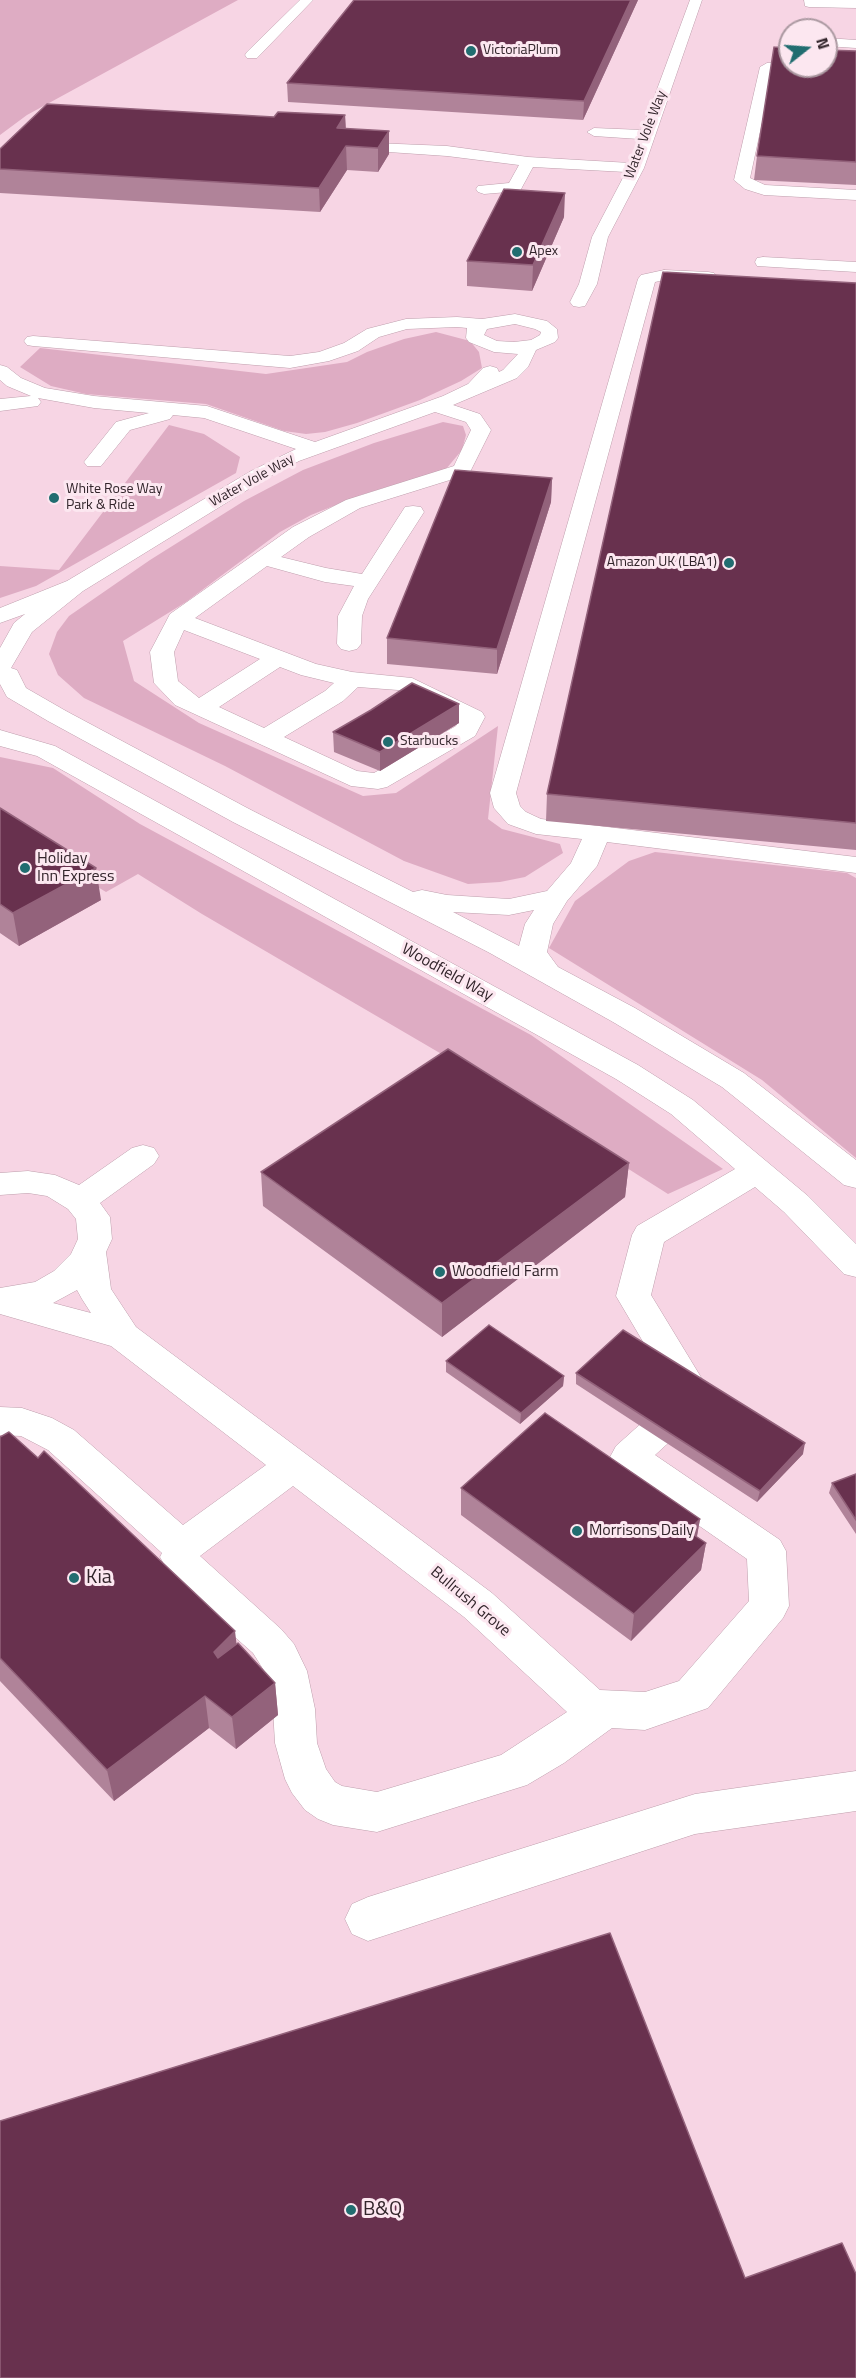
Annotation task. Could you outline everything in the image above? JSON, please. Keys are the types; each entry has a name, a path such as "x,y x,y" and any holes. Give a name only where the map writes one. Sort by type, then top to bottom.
{"street":[{"path":"252,55 307,0"},
{"name":"Water Vole Way","path":"564,315 588,284 600,237 636,168 696,0"},
{"path":"810,5 856,4"},
{"path":"838,43 856,44"},
{"path":"778,66 767,67 742,180 764,190 856,195"},
{"path":"594,132 648,135"},
{"path":"374,147 447,151 528,162 636,168"},
{"path":"484,189 514,188 528,162"},
{"path":"763,262 856,267"},
{"path":"725,278 664,275 647,279 527,713 502,793 507,808 517,818 536,826 856,865"},
{"path":"749,280 856,287"},
{"path":"33,341 195,347 290,362 351,347 373,333 391,329 479,331 502,320 535,322 564,315"},
{"path":"479,331 494,346 527,348 549,338 550,333 564,315"},
{"path":"475,388 490,373 494,346"},
{"name":"Water Vole Way","path":"3,673 22,628 75,586 272,468 316,449 435,406 510,374 527,354 527,348"},
{"path":"0,370 14,382 40,393 63,399 207,412 316,449"},
{"path":"0,398 156,417 215,433 236,442"},
{"path":"0,405 31,402"},
{"path":"178,619 309,670 352,679 403,683 473,717 466,731 378,781 351,778 184,700 166,683 162,652 178,619 301,532 353,504 462,470 481,430 473,418 435,406"},
{"path":"94,462 123,426 166,414 176,408"},
{"path":"255,454 272,468"},
{"path":"349,644 350,616 367,581 413,512"},
{"path":"264,559 325,575 367,581"},
{"name":"Water Vole Way","path":"0,616 75,586"},
{"path":"200,708 277,659"},
{"path":"3,673 16,692 57,716 242,816 548,974 733,1080 856,1177"},
{"path":"265,738 334,696 352,679"},
{"name":"Woodfield Way","path":"0,738 46,751 627,1072 682,1107 796,1204 856,1265"},
{"path":"548,974 532,953 539,924 556,897 583,866 598,833"},
{"path":"388,891 447,903 509,908 556,897"},
{"path":"80,1201 143,1156"},
{"name":"Bullrush Grove","path":"89,1251 94,1290 123,1336 478,1605 591,1708 645,1711 693,1695 769,1606 766,1551 629,1457 695,1397 633,1296 649,1235 756,1171"},
{"path":"0,1184 28,1182 55,1186 80,1201 93,1218 95,1239 85,1261 66,1280 43,1293 1,1301"},
{"name":"Bullrush Grove","path":"1,1301 123,1336"},
{"path":"0,1421 22,1422 61,1440 183,1548"},
{"path":"294,1466 183,1548 180,1557 190,1573 267,1641 279,1657 286,1671 294,1709 296,1743 307,1779 320,1796 333,1805 377,1812 512,1771 549,1749 605,1709"},
{"path":"368,1919 695,1814 856,1791"}],"shaded area":[{"path":"0,0 238,0 27,115 0,135"},
{"path":"436,332 470,341 479,352 482,368 461,381 420,400 357,423 325,432 306,434 284,431 206,404 86,394 51,386 20,367 40,348 266,374 347,362 404,339"},
{"path":"443,422 463,426 466,435 462,450 446,469 361,495 311,515 280,532 186,602 123,641 134,681 199,723 363,796 396,793 498,726 488,819 502,829 560,844 563,853 525,877 500,882 468,884 404,861 225,766 84,698 58,675 49,654 57,632 69,616 150,560 244,501 303,470 374,443"},
{"path":"169,425 204,434 240,457 236,473 36,586 0,598 0,566 59,570"},
{"path":"0,757 53,768 140,824 531,1035 723,1169 668,1194 510,1094 202,914 138,874 106,892 0,828"},
{"path":"655,852 847,873 856,878 856,1158 762,1080 549,948 575,901 629,861"}],"building":[{"name":"VictoriaPlum","path":"354,0 631,0 584,101 287,83"},
{"path":"774,47 778,47 778,78 838,78 838,50 856,51 856,162 757,156"},
{"path":"47,104 274,117 278,112 345,115 337,128 389,131 378,148 346,146 319,188 0,169 0,149"},
{"path":"504,189 565,193 533,265 467,261"},
{"name":"Amazon UK (LBA1)","path":"663,272 856,283 856,823 547,794"},
{"path":"455,470 552,478 497,649 387,638"},
{"path":"412,683 459,704 380,752 333,732 371,710"},
{"path":"0,808 96,868 13,913 0,904"},
{"name":"Woodfield Farm","path":"448,1049 629,1163 442,1303 261,1172"},
{"path":"489,1325 564,1376 521,1413 446,1361"},
{"path":"623,1330 805,1443 760,1491 576,1373"},
{"name":"Morrisons Daily","path":"545,1413 700,1519 688,1531 706,1543 634,1614 461,1488"},
{"name":"Kia","path":"9,1432 38,1458 44,1451 235,1631 214,1652 218,1658 238,1643 275,1683 232,1717 205,1696 107,1770 0,1658 0,1437"},
{"path":"856,1474 856,1520 832,1483"},
{"name":"B&Q","path":"610,1933 745,2278 842,2243 856,2274 856,2378 0,2378 0,2121"}],"place":[{"name":"VictoriaPlum","path":"471,51"},
{"name":"Apex","path":"517,252"},
{"name":"White Rose Way Park & Ride","path":"54,498"},
{"name":"Amazon UK (LBA1)","path":"729,563"},
{"name":"Starbucks","path":"388,742"},
{"name":"Holiday Inn Express","path":"25,868"},
{"name":"Woodfield Farm","path":"440,1272"},
{"name":"Morrisons Daily","path":"577,1531"},
{"name":"Kia","path":"74,1578"},
{"name":"B&Q","path":"351,2210"}]}
